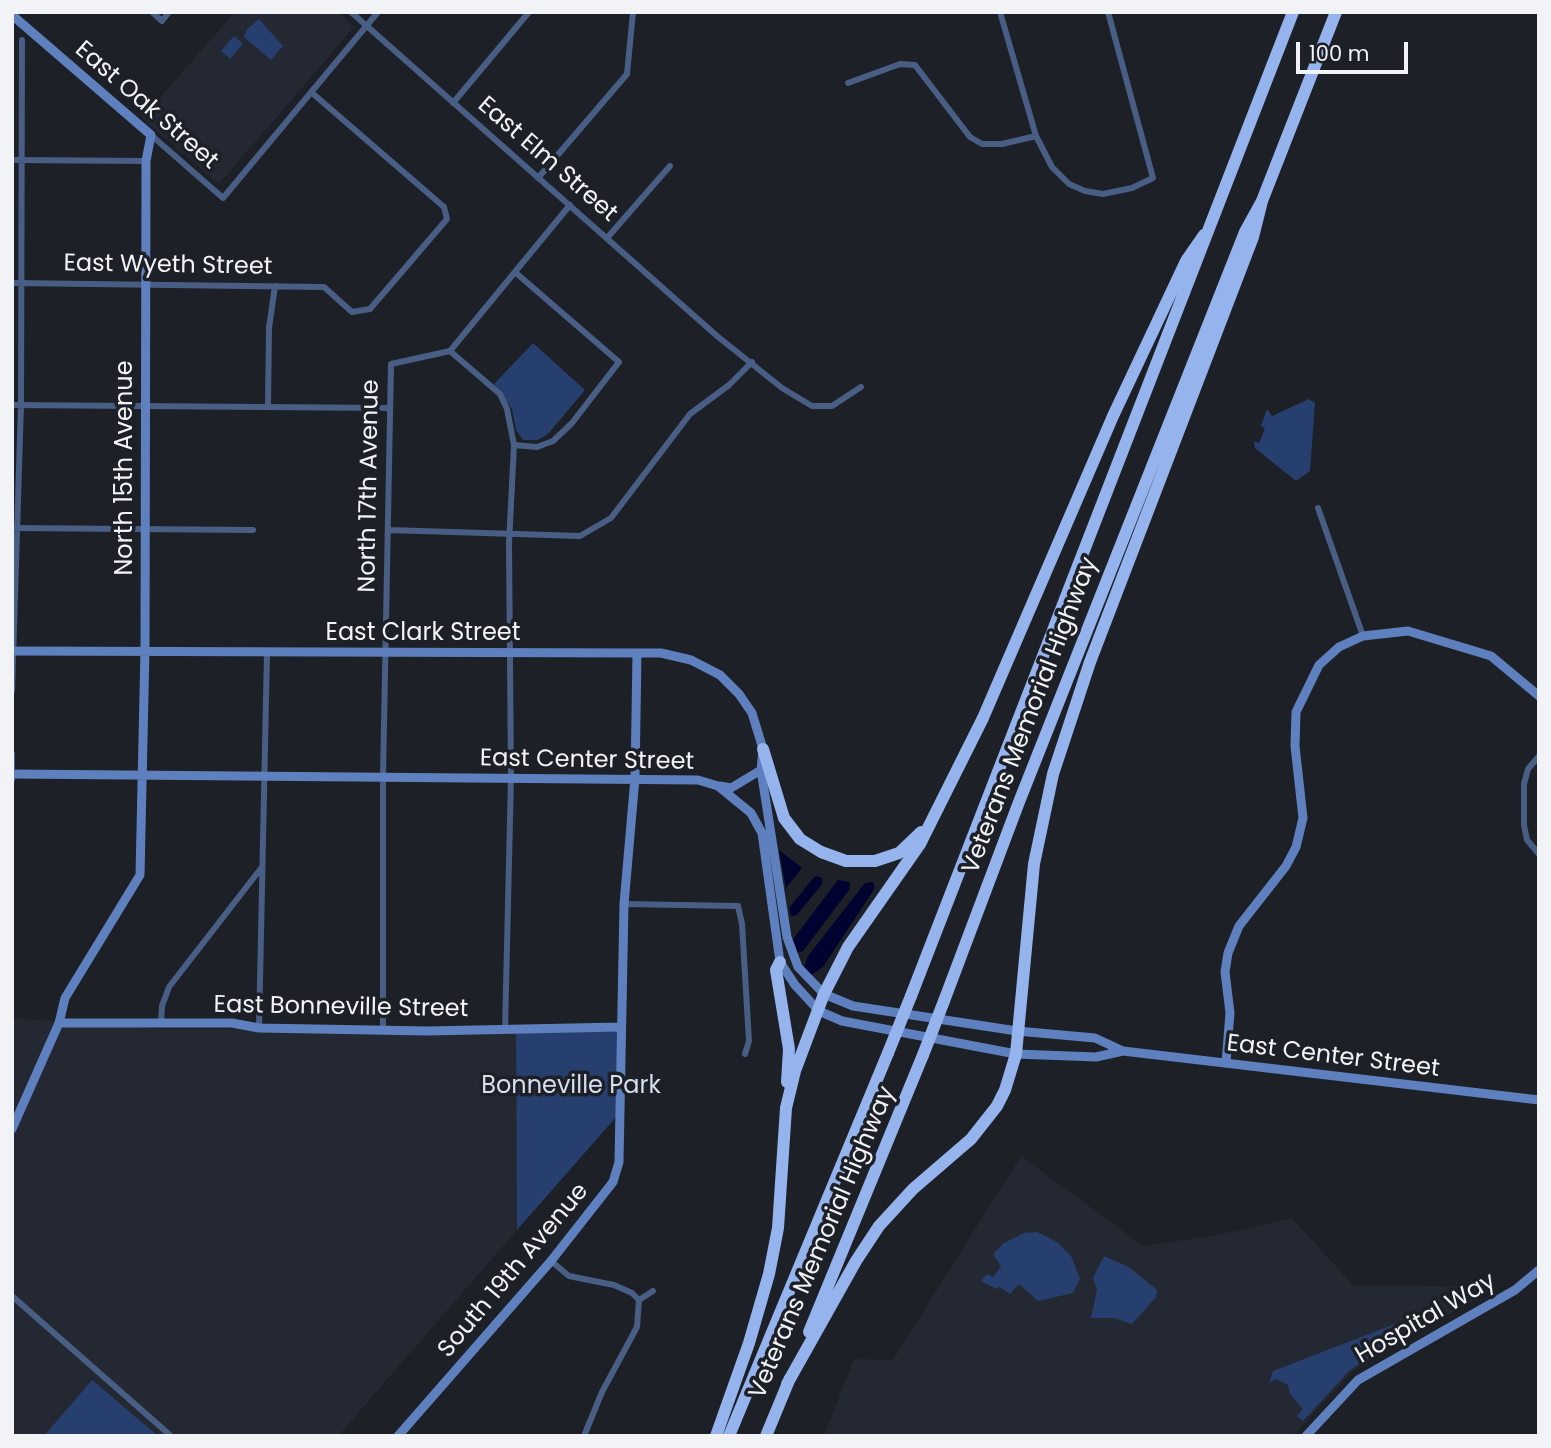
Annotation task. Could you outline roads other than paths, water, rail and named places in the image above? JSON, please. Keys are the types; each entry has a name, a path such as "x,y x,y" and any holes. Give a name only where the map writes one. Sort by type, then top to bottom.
{"highway":[{"name":"Veterans Memorial Highway","path":"729,1436 911,996 1196,265 1204,235 1293,12"},
{"name":"Veterans Memorial Highway","path":"766,1436 923,1055 1019,802 1235,258 1262,201 1336,12"},
{"path":"787,1384 856,1261 879,1226 913,1189 971,1139 997,1105 1016,1054 1034,864 1053,774 1090,662 1253,237 1262,201"},
{"path":"786,1108 796,1071 824,994 848,947 920,844 984,718 1113,416 1186,261 1204,235"},
{"path":"763,750 784,818 800,839 834,858 862,863 899,853 932,818"},
{"path":"716,1436 749,1343 769,1274 778,1228 789,1049 776,970 780,962"}],"street":[{"path":"152,12 162,21 169,12"},
{"name":"East Elm Street","path":"351,12 717,336 782,388 812,406 832,406 861,387"},
{"path":"312,92 378,12"},
{"path":"453,103 529,12"},
{"path":"538,178 627,74 633,12"},
{"path":"1000,12 1036,136 1052,167 1069,184 1085,191 1103,194 1132,188 1153,178 1108,12"},
{"name":"East Oak Street","path":"12,15 223,198 312,92"},
{"path":"12,691 14,528 21,405 22,40 30,30"},
{"path":"12,40 22,40"},
{"path":"848,83 900,64 915,65 970,137 982,144 992,144 1036,136"},
{"name":"East Wyeth Street","path":"12,283 324,287 352,312 370,309 447,219 444,207 312,92"},
{"name":"North 15th Avenue","path":"12,1129 59,1023 65,998 133,891 140,875 145,649 146,161 151,135"},
{"path":"12,160 146,161"},
{"path":"607,238 670,166"},
{"path":"505,1030 511,778 510,532 514,445 508,409 500,394 450,351 570,205"},
{"path":"514,445 537,447 553,441 572,423 619,362 516,273"},
{"path":"268,406 269,328 275,286"},
{"name":"North 17th Avenue","path":"383,1030 383,776 391,364 450,351"},
{"path":"388,530 580,536 611,518 690,414 729,385 752,362"},
{"path":"12,405 390,408"},
{"path":"1318,508 1363,636"},
{"path":"14,528 253,530"},
{"path":"1226,1063 1230,1013 1225,972 1228,953 1239,926 1286,866 1301,828 1303,801 1295,746 1296,712 1319,665 1339,647 1363,636 1408,631 1472,649 1500,662 1539,696"},
{"name":"East Clark Street","path":"13,651 145,649 386,654 661,653 691,660 720,675 739,694 752,713 763,750 761,770"},
{"path":"260,1028 267,653"},
{"name":"South 19th Avenue","path":"398,1436 597,1207 613,1182 619,1162 624,904 635,778 637,653"},
{"path":"12,754 12,780"},
{"path":"1539,756 1528,769 1524,825 1527,840 1539,853"},
{"path":"718,786 731,788 761,770"},
{"name":"East Center Street","path":"761,770 787,937 798,967 824,994 853,1006 1017,1031 1096,1038 1123,1051 1539,1100"},
{"name":"East Center Street","path":"12,774 698,780 718,786 744,805 762,833 780,962 795,985 819,1011 857,1025 1016,1054 1096,1057 1123,1051"},
{"path":"161,1024 162,1006 169,987 263,865"},
{"path":"624,904 738,906 742,924 749,1041 745,1054"},
{"name":"East Bonneville Street","path":"59,1023 232,1023 260,1028 383,1030 621,1027"},
{"path":"551,1261 569,1276 614,1285 632,1293 639,1300"},
{"name":"Hospital Way","path":"1306,1436 1358,1380 1515,1290 1539,1270"},
{"path":"639,1300 653,1291"},
{"path":"12,1296 172,1436"},
{"path":"584,1436 602,1392 636,1327 639,1300"}],"park label":[{"name":"Bonneville Park","path":"571,1087"}]}
